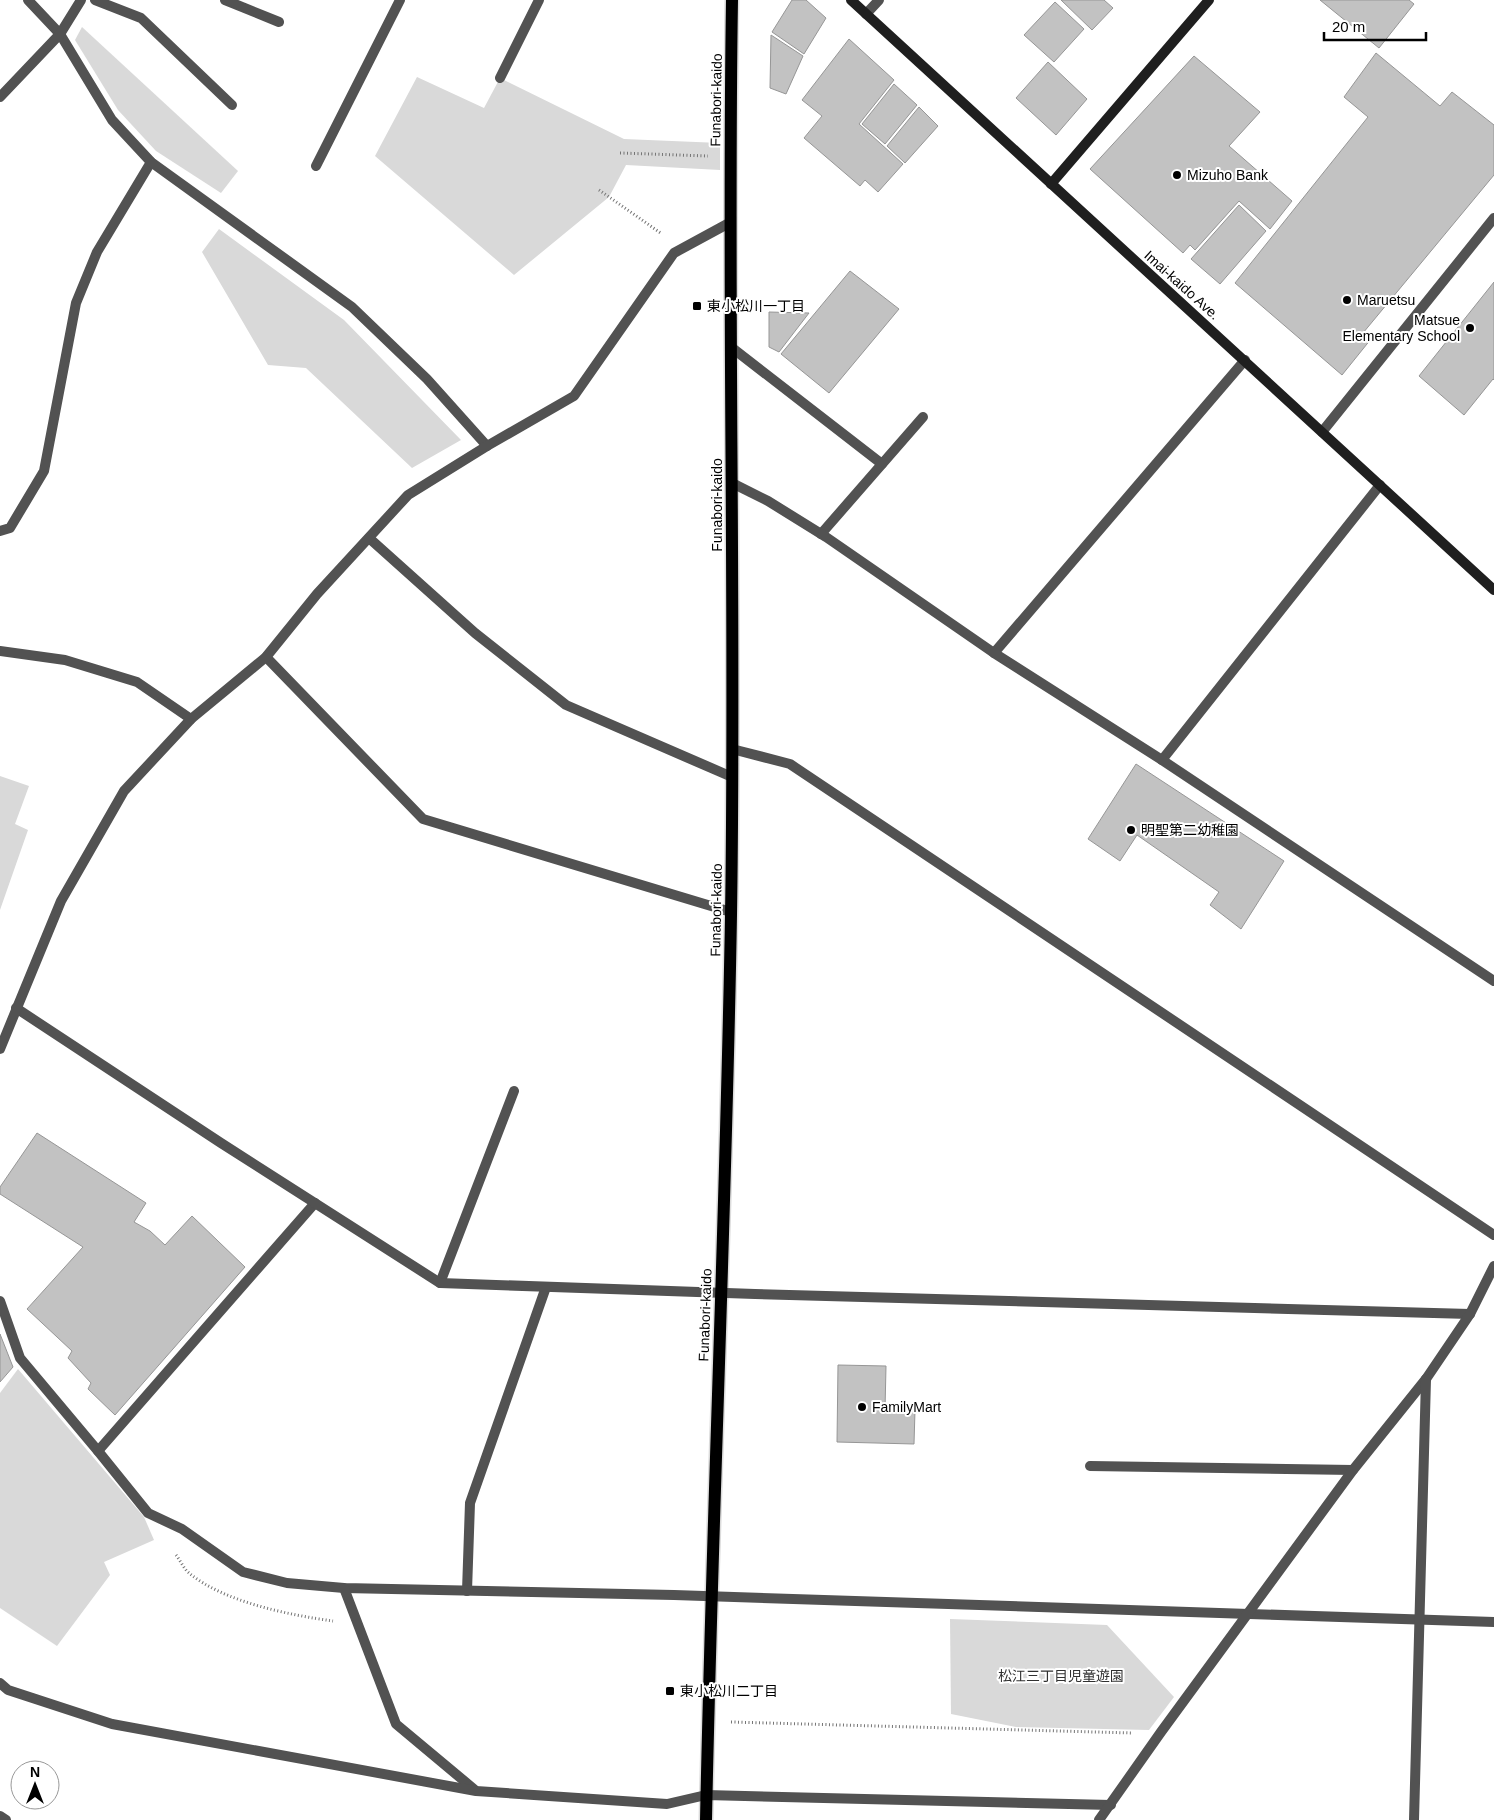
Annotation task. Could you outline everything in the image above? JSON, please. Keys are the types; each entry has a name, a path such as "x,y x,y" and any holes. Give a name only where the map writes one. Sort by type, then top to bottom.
{"main road":[{"name":"Funabori-kaido","path":"706,1820 707,1722 722,1293 731,912 732,0"}],"street":[{"path":"28,0 60,34 112,120 151,162 352,307 427,379 487,446"},
{"path":"0,97 60,34 81,0"},
{"path":"95,0 141,18 232,105"},
{"path":"225,0 279,22"},
{"path":"316,166 400,0"},
{"path":"500,78 540,0"},
{"name":"Imai-kaido Ave.","path":"851,0 1494,590"},
{"path":"866,14 879,0"},
{"path":"1051,184 1209,0"},
{"path":"0,531 10,528 44,471 76,303 97,252 151,162"},
{"path":"1322,432 1494,218"},
{"path":"0,1049 61,901 124,791 192,719 266,657 317,594 408,495 487,446 574,396 674,253 731,222"},
{"path":"731,347 882,464"},
{"path":"994,653 1245,360"},
{"path":"821,534 922,417"},
{"path":"732,482 768,501 821,534 994,653 1162,760 1494,981"},
{"path":"1162,760 1380,485"},
{"path":"369,538 475,634 566,705 732,777"},
{"path":"0,651 65,660 137,682 192,719"},
{"path":"266,657 424,819 731,912"},
{"path":"732,749 790,764 1494,1235"},
{"path":"16,1008 440,1283 722,1293 1470,1314"},
{"path":"440,1283 514,1092"},
{"path":"98,1450 315,1203"},
{"path":"1099,1820 1160,1732 1353,1470 1426,1379 1470,1314 1494,1266"},
{"path":"467,1591 470,1503 546,1287"},
{"path":"0,1301 20,1358 98,1450 148,1513 182,1529 243,1572 286,1583 344,1588 711,1596 1494,1622"},
{"path":"1414,1820 1426,1379"},
{"path":"1090,1466 1353,1470"},
{"path":"344,1588 396,1724 476,1791"},
{"path":"0,1684 8,1690 112,1724 476,1791 668,1804 706,1795 1111,1805"},
{"path":"0,1816 6,1820"}],"path":[{"path":"620,153 731,157"},
{"path":"599,190 683,248"},
{"path":"707,1722 1160,1732"}],"green space":[{"path":"82,27 238,171 221,193 156,151 118,110 75,40"},
{"path":"417,77 484,108 500,78 624,139 720,143 720,170 626,165 609,197 514,275 375,156"},
{"path":"219,229 344,320 461,440 412,468 306,368 268,365 202,252"},
{"path":"0,776 29,786 15,824 28,830 0,910"},
{"path":"18,1369 144,1517 154,1540 104,1562 110,1575 57,1646 0,1608 0,1393"},
{"name":"松江三丁目児童遊園","path":"950,1619 1107,1625 1174,1697 1149,1730 1016,1727 951,1714"}],"building":[{"path":"792,0 806,0 826,18 804,54 772,32"},
{"path":"1061,0 1104,0 1113,8 1092,30"},
{"path":"1320,0 1409,0 1414,4 1379,48"},
{"path":"1055,2 1084,29 1054,62 1024,35"},
{"path":"771,35 803,56 786,94 770,88"},
{"path":"849,39 894,80 859,124 903,164 878,192 865,180 860,186 804,138 822,116 802,100"},
{"path":"1376,53 1440,106 1452,92 1494,125 1494,175 1363,333 1371,339 1342,375 1235,283 1368,117 1344,97"},
{"path":"1194,56 1260,112 1229,146 1292,201 1270,229 1239,201 1195,250 1190,245 1183,253 1090,169"},
{"path":"1048,62 1087,99 1056,135 1016,98"},
{"path":"894,84 917,105 885,144 862,124"},
{"path":"919,107 938,126 905,163 887,146"},
{"path":"1239,205 1266,231 1220,284 1191,259"},
{"path":"850,271 899,309 829,393 781,354"},
{"path":"1494,282 1494,380 1464,415 1419,376"},
{"path":"769,312 809,313 779,352 769,347"},
{"path":"1136,764 1284,861 1241,929 1210,905 1219,892 1137,835 1120,861 1088,839"},
{"path":"37,1133 146,1203 134,1222 150,1231 165,1245 192,1216 245,1267 115,1415 88,1389 91,1383 68,1358 72,1351 27,1309 83,1247 0,1194 0,1187"},
{"path":"0,1334 13,1367 0,1382"},
{"path":"838,1365 886,1366 885,1410 915,1410 914,1444 837,1442"}],"place":[{"name":"Mizuho Bank","path":"1177,175"},
{"name":"Maruetsu","path":"1347,300"},
{"name":"東小松川一丁目","path":"697,306"},
{"name":"Matsue Elementary School","path":"1470,328"},
{"name":"明聖第二幼稚園","path":"1131,830"},
{"name":"FamilyMart","path":"862,1407"},
{"name":"東小松川二丁目","path":"670,1691"}]}
